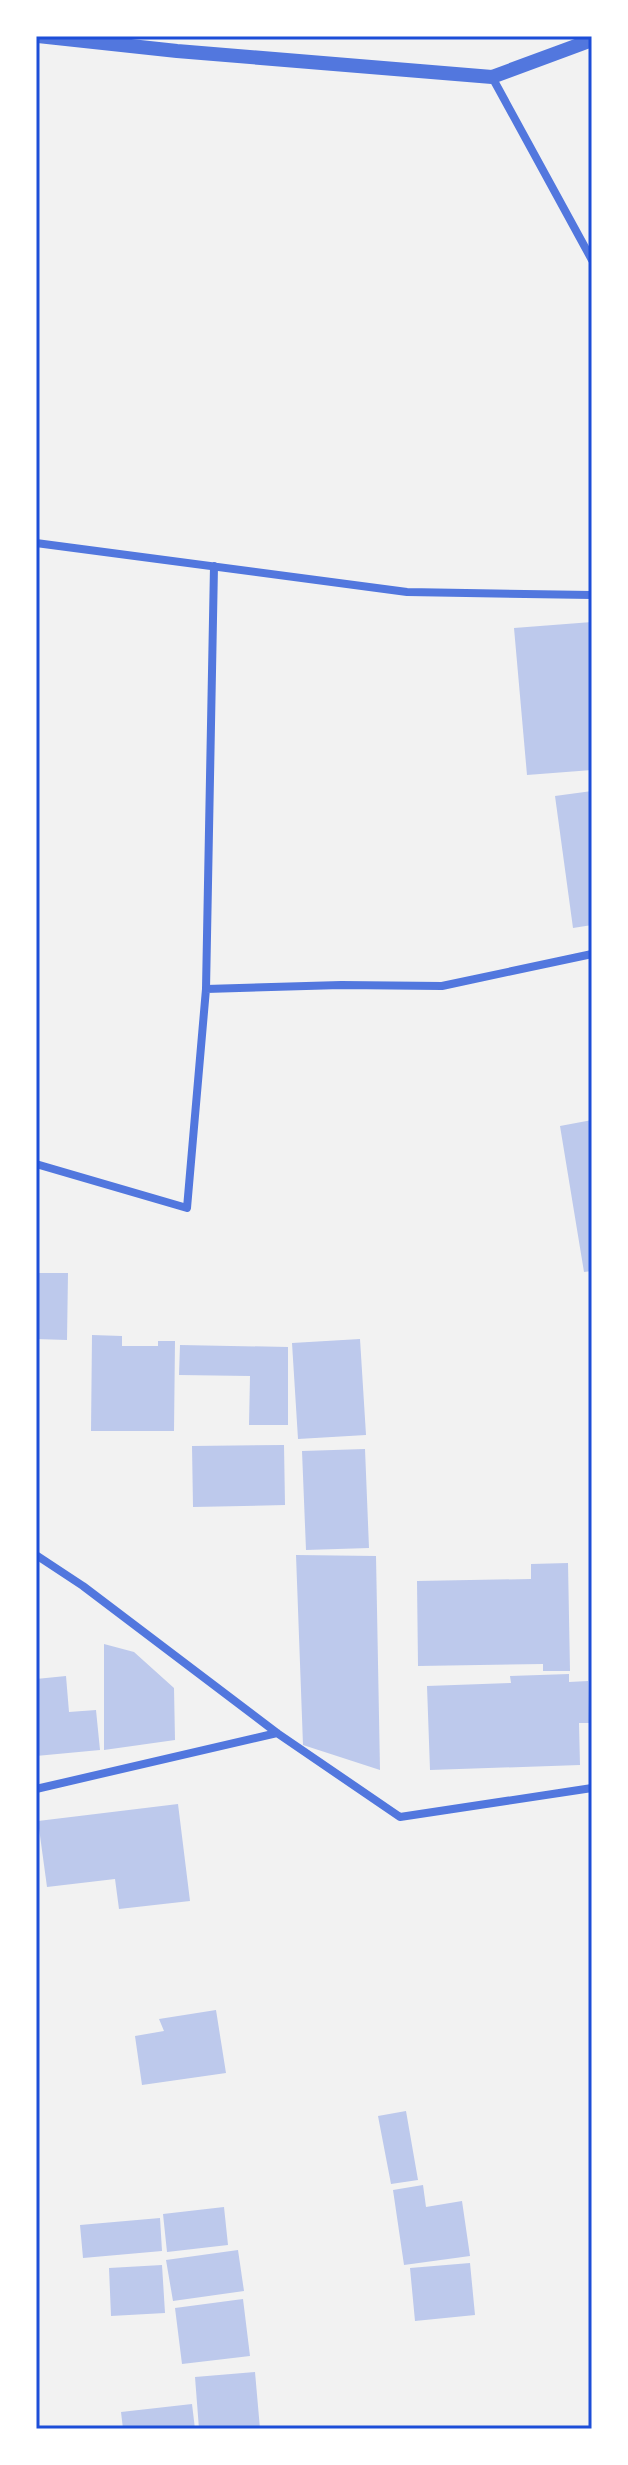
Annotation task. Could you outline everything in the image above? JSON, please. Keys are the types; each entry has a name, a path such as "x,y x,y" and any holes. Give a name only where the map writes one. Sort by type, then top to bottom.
{"street":[{"path":"38,36 177,51 492,77 592,40"},
{"path":"492,77 592,260"},
{"path":"36,543 407,592 592,595"},
{"path":"36,1164 187,1208 206,989 214,566"},
{"path":"206,989 442,986 592,954"},
{"path":"36,1555 83,1586 277,1733 400,1817 592,1788"},
{"path":"36,1789 277,1733"}],"building":[{"path":"592,622 592,770 527,775 514,628"},
{"path":"592,791 592,925 573,928 555,796"},
{"path":"592,1120 592,1271 584,1272 560,1126"},
{"path":"36,1273 68,1273 67,1340 36,1339"},
{"path":"92,1335 122,1336 122,1346 158,1346 158,1341 175,1341 174,1431 91,1431"},
{"path":"360,1339 366,1435 298,1439 292,1343"},
{"path":"180,1345 288,1347 288,1425 249,1425 250,1376 179,1375"},
{"path":"284,1445 285,1505 193,1507 192,1446"},
{"path":"365,1449 369,1548 306,1550 302,1451"},
{"path":"296,1555 376,1556 380,1770 303,1745"},
{"path":"568,1563 570,1671 543,1671 543,1664 418,1666 417,1581 531,1579 531,1564"},
{"path":"104,1644 134,1652 174,1688 175,1740 104,1750"},
{"path":"569,1674 569,1682 588,1681 589,1723 579,1723 580,1765 430,1770 427,1686 511,1683 510,1676"},
{"path":"66,1676 69,1712 96,1710 100,1750 36,1756 36,1679"},
{"path":"178,1804 190,1901 119,1909 115,1879 47,1887 38,1821"},
{"path":"216,2010 226,2073 142,2085 135,2036 164,2031 159,2019"},
{"path":"406,2111 418,2180 391,2184 378,2116"},
{"path":"423,2185 426,2207 462,2201 470,2256 404,2265 393,2190"},
{"path":"224,2207 228,2245 167,2252 163,2214"},
{"path":"160,2218 162,2251 83,2258 80,2225"},
{"path":"238,2250 244,2291 173,2301 166,2260"},
{"path":"470,2263 475,2315 415,2321 410,2268"},
{"path":"162,2265 165,2313 111,2316 109,2268"},
{"path":"243,2299 250,2356 182,2364 175,2308"},
{"path":"255,2372 260,2429 199,2429 195,2377"},
{"path":"192,2404 195,2429 123,2429 121,2412"}]}
